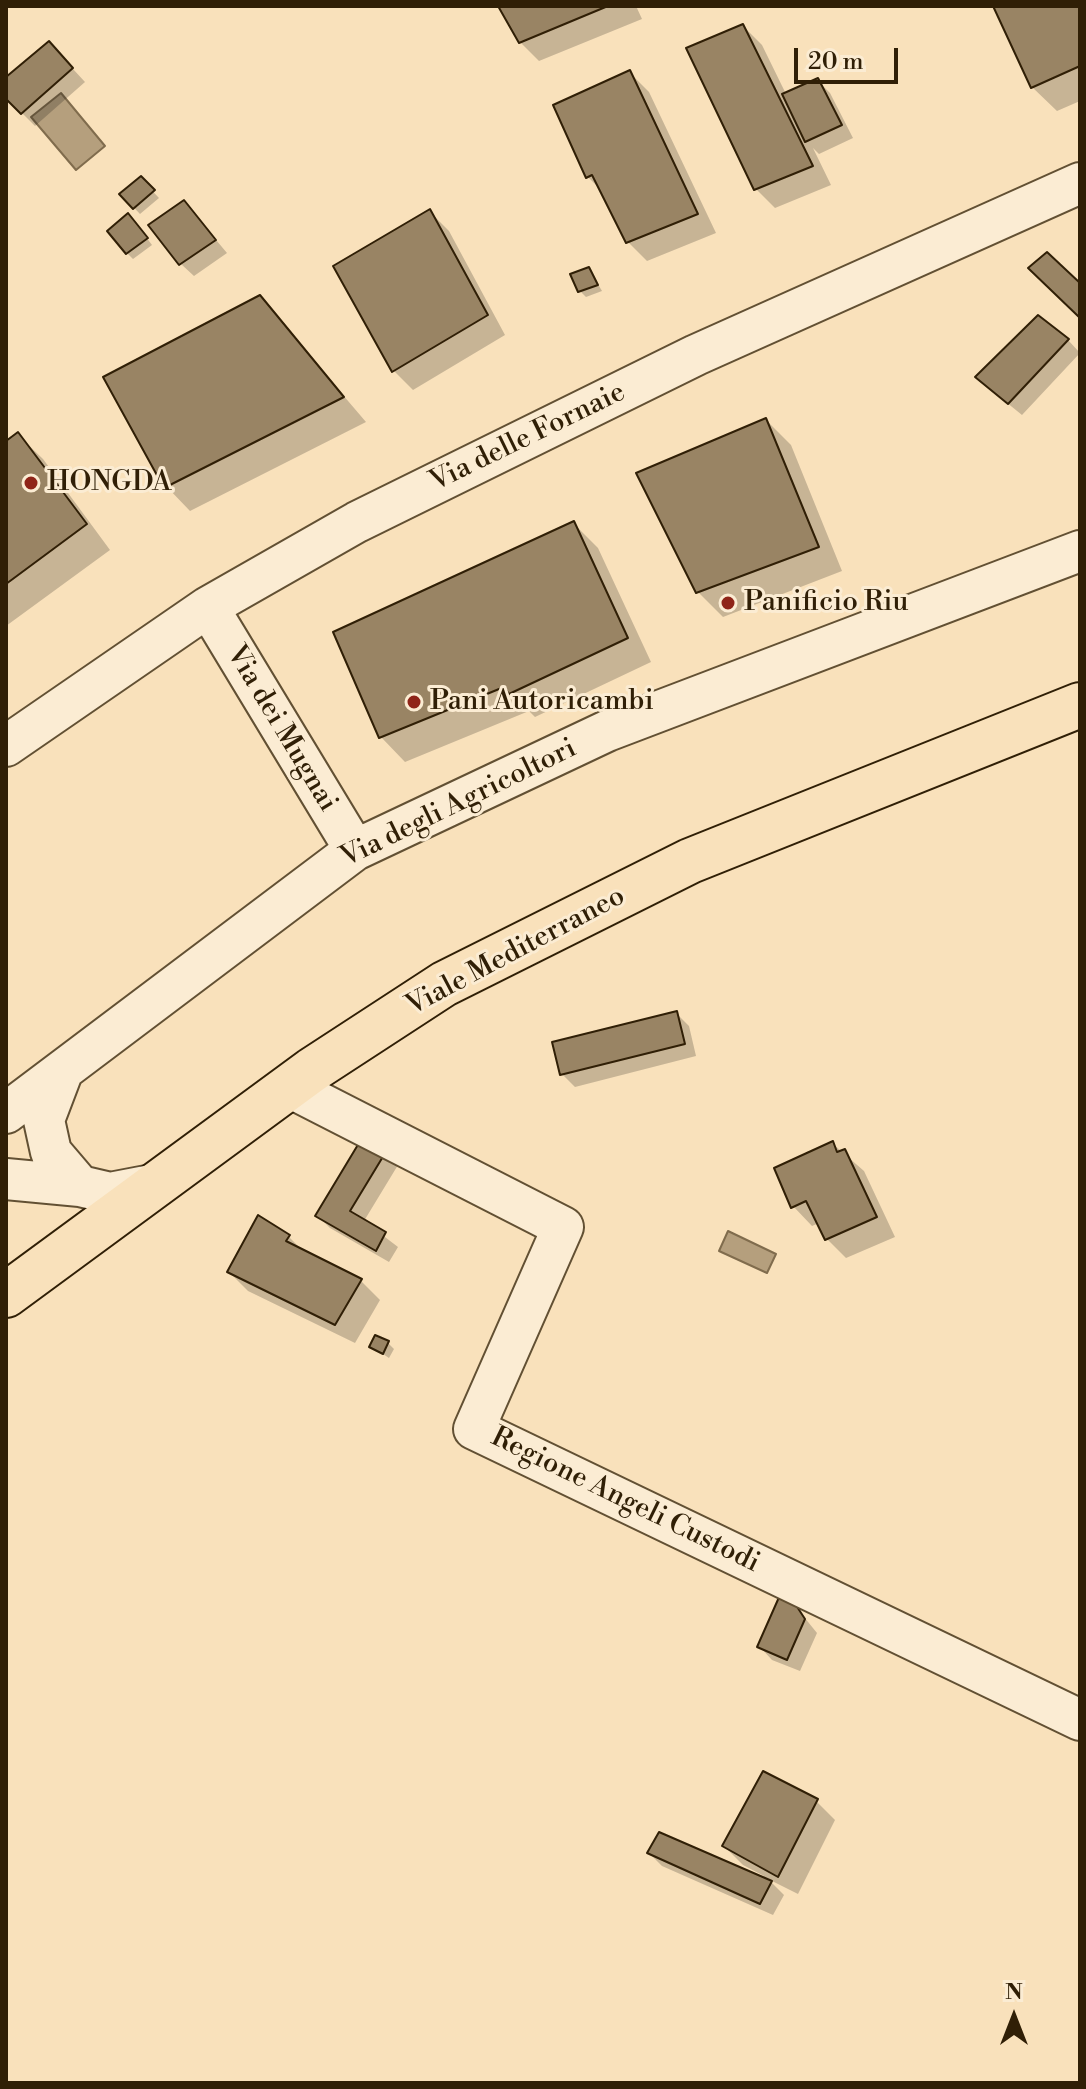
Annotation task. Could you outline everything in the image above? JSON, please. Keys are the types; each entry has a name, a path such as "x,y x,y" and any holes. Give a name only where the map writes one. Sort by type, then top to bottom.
{"main road":[{"name":"Viale Mediterraneo","path":"6,1295 289,1087 444,984 690,861 1080,705"}],"street":[{"name":"Via delle Fornaie","path":"6,746 208,607 357,522 682,362 1080,183"},
{"name":"Via degli Agricoltori","path":"6,1113 355,850 607,731 1080,551"},
{"name":"Via dei Mugnai","path":"208,607 355,850"},
{"path":"63,1070 44,1120 51,1152 80,1186"},
{"name":"Regione Angeli Custodi","path":"289,1087 563,1227 474,1429 1080,1720"},
{"path":"6,1179 80,1186 110,1193 157,1184"}],"shaded area":[{"path":"61,93 105,146 76,170 31,117"},
{"path":"728,1231 776,1254 767,1273 719,1251"}],"building":[{"path":"498,6 608,6 519,43"},
{"path":"993,6 1080,6 1080,66 1031,88"},
{"path":"743,24 813,166 754,190 686,48"},
{"path":"49,41 73,68 21,114 6,99 6,77"},
{"path":"630,70 698,214 626,243 592,175 586,178 553,105"},
{"path":"818,78 842,125 805,142 782,94"},
{"path":"141,176 155,190 133,209 119,194"},
{"path":"184,200 216,240 179,265 148,225"},
{"path":"430,209 488,315 392,372 333,266"},
{"path":"128,213 148,238 126,254 107,231"},
{"path":"1047,252 1080,283 1080,318 1028,268"},
{"path":"589,267 598,285 578,292 570,274"},
{"path":"260,295 344,397 164,488 103,377"},
{"path":"1038,315 1069,339 1008,404 975,377"},
{"path":"766,418 819,547 696,593 636,473"},
{"name":"HONGDA","path":"18,432 87,524 6,584 6,441"},
{"path":"574,521 628,638 509,694 504,687 379,738 333,632"},
{"path":"677,1011 685,1044 560,1075 552,1042"},
{"path":"362,1138 387,1150 350,1211 386,1232 376,1251 315,1216"},
{"path":"833,1141 837,1152 845,1149 877,1217 825,1240 806,1201 791,1208 774,1168"},
{"path":"258,1215 290,1235 286,1241 362,1279 335,1325 227,1272"},
{"path":"375,1335 389,1341 383,1354 369,1347"},
{"path":"780,1595 792,1599 805,1619 787,1660 757,1647"},
{"path":"763,1771 818,1799 778,1877 722,1846"},
{"path":"659,1832 772,1881 760,1904 647,1853"}],"place":[{"name":"HONGDA","path":"31,483"},
{"name":"Panificio Riu","path":"728,603"},
{"name":"Pani Autoricambi","path":"414,702"}]}
